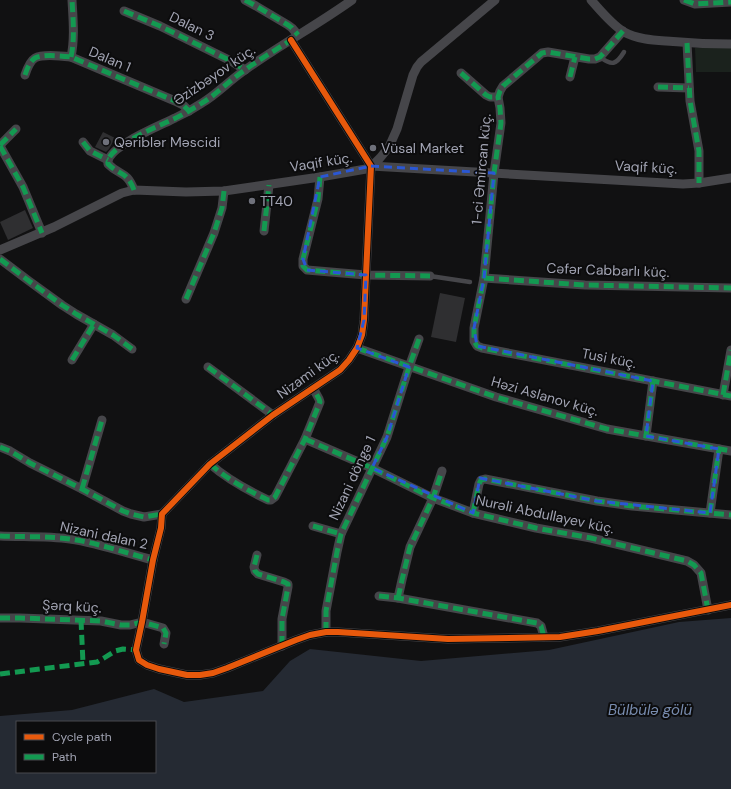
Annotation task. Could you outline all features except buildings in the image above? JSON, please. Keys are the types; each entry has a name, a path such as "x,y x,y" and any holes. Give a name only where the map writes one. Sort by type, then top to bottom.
{"street":[{"path":"71,57 74,33 72,0"},
{"path":"244,0 292,28 294,37 371,166 389,147 397,129 413,74 417,67 495,0"},
{"name":"Əzizbəyov küç.","path":"108,160 115,150 142,133 203,103 245,70 352,0"},
{"path":"590,0 614,24 630,35 648,40 731,44"},
{"path":"684,0 695,4 706,2 731,2"},
{"name":"Dalan 3","path":"124,11 160,26 231,61 245,70"},
{"path":"600,57 623,31"},
{"path":"687,43 690,101 699,151 699,183"},
{"name":"1-ci Əmircan küç.","path":"482,348 477,346 474,342 474,328 484,278 494,173 501,123 498,97 500,91 503,86 542,53 548,52 589,59 600,57"},
{"name":"Dalan 1","path":"25,74 34,58 41,56 71,57 175,101 189,111"},
{"path":"570,77 575,57"},
{"path":"461,73 486,95 490,97 498,97"},
{"path":"658,87 689,88"},
{"path":"16,129 0,146 23,187 42,233"},
{"path":"83,142 90,150 108,160 110,167 128,178 134,190"},
{"name":"Vaqif küç.","path":"0,250 72,219 122,193 134,190 186,192 224,191 320,177 360,170 371,166 683,184 731,178"},
{"name":"Nizami küç.","path":"162,514 210,464 273,415 340,370 357,348 362,335 364,320 371,166"},
{"path":"320,177 318,199 303,259 304,266 307,270 366,275 430,276"},
{"path":"264,231 269,185"},
{"path":"186,299 216,227 222,208 224,191"},
{"path":"0,259 62,305 112,335 132,349"},
{"name":"Cəfər Cabbarlı küç.","path":"484,278 585,285 731,288"},
{"path":"72,360 94,324"},
{"name":"Nizani döngə 1","path":"326,632 326,611 336,552 341,534 387,437 419,339"},
{"name":"Həzi Aslanov küç.","path":"357,348 514,403 607,429 731,451"},
{"name":"Tusi küç.","path":"482,348 727,395"},
{"path":"727,395 731,350"},
{"path":"208,367 273,415"},
{"path":"646,436 653,381"},
{"path":"210,464 220,473 236,483 268,500 271,500 275,497 306,439 320,402 313,388"},
{"path":"82,489 102,420"},
{"name":"Nurəli Abdullayev küç.","path":"306,439 372,468 433,498 473,513 536,528 591,538 687,561 694,565 701,573 708,610"},
{"path":"0,447 10,450 30,463 122,511 144,517 162,514 161,528 136,650 139,660 147,665 159,669 188,675 213,673 310,635 326,632 448,639 560,637 731,605"},
{"path":"710,513 719,449"},
{"path":"398,598 410,547 433,498 442,471"},
{"path":"473,513 479,484 481,480 485,479 597,501 632,506 731,515"},
{"path":"313,526 341,534"},
{"name":"Nizani dalan 2","path":"0,536 56,537 71,539 154,560"},
{"path":"257,555 254,567 258,574 288,584 282,619 282,646"},
{"path":"379,596 398,598 537,623 541,626 544,637"},
{"name":"Şərq küç.","path":"0,618 101,621 121,625 130,625 142,622"},
{"path":"142,622 163,628 166,633 164,644"}],"lane":[{"path":"600,57 612,63 616,62 624,52"},
{"path":"430,276 470,282"}],"highlighted area":[{"path":"371,166 494,173 484,278 474,328 477,346 653,381 646,436 719,449 710,513 597,501 480,478 473,513 372,468 387,437 409,367 357,348 364,320 366,275 307,270 303,259 320,177"}],"shaded area":[{"path":"695,48 731,48 731,72 696,72"}],"water":[{"name":"Bülbülə gölü","path":"731,618 731,789 0,789 0,716 72,710 154,689 184,702 263,691 290,661 310,649 421,661 549,650 679,622"}],"marked path":[{"path":"71,57 73,36 72,0"},
{"path":"245,0 288,25 298,35"},
{"path":"684,0 695,4 731,2"},
{"path":"124,11 160,26 231,61 245,70"},
{"path":"623,31 600,57 595,59 548,52 542,53 503,86 500,91 498,97 501,123 494,173 484,278 474,328 474,341 477,346 482,348 731,396"},
{"path":"134,190 129,180 108,164 109,158 114,152 132,139 180,116 202,103 234,78 291,40"},
{"path":"687,43 690,101 699,151 699,183"},
{"path":"25,75 30,63 35,58 47,56 71,57 175,101 183,105 189,111"},
{"path":"570,77 575,57"},
{"path":"461,73 486,95 490,97 498,97"},
{"path":"658,87 689,88"},
{"path":"0,145 16,129"},
{"path":"83,142 90,151 108,160"},
{"path":"0,146 23,187 42,233"},
{"path":"320,177 318,199 303,259 303,266 307,270 366,275 430,276"},
{"path":"264,231 269,185"},
{"path":"186,299 214,233 222,208 224,191"},
{"path":"0,259 62,305 113,335 132,349"},
{"path":"484,278 585,285 731,288"},
{"path":"72,360 94,324"},
{"path":"326,632 326,611 341,534 387,437 419,339"},
{"path":"357,348 496,397 607,429 731,451"},
{"path":"723,395 731,350"},
{"path":"208,367 273,415"},
{"path":"646,436 653,381"},
{"path":"210,464 223,475 238,484 268,500 271,500 275,497 305,439 320,402 313,388"},
{"path":"82,489 102,420"},
{"path":"305,439 372,468 433,498 473,513 536,528 591,538 687,561 694,565 701,573 708,610"},
{"path":"0,447 123,511 144,517 162,514"},
{"path":"710,513 719,449"},
{"path":"398,598 410,547 433,498 442,471"},
{"path":"473,513 479,484 481,480 485,479 597,501 632,506 731,515"},
{"path":"313,526 341,534"},
{"path":"0,536 70,539 153,560"},
{"path":"257,555 254,567 258,574 288,584 282,619 282,646"},
{"path":"379,596 398,598 537,623 541,626 544,637"},
{"path":"0,618 101,621 121,625 130,625 142,622 163,628 166,633 164,644"},
{"path":"81,620 83,663"},
{"path":"0,674 97,662 115,651 123,649 136,650"}],"cycle path":[{"path":"291,40 371,166 362,335 357,348 340,370 273,415 210,464 162,514 161,528 153,560 136,650 139,660 147,665 159,669 187,675 200,675 213,673 227,668 310,635 326,632 448,639 560,637 731,605"}],"place":[{"name":"Qəriblər Məscidi","path":"106,142"},
{"name":"Vüsal Market","path":"373,148"},
{"name":"TT40","path":"252,201"}]}
